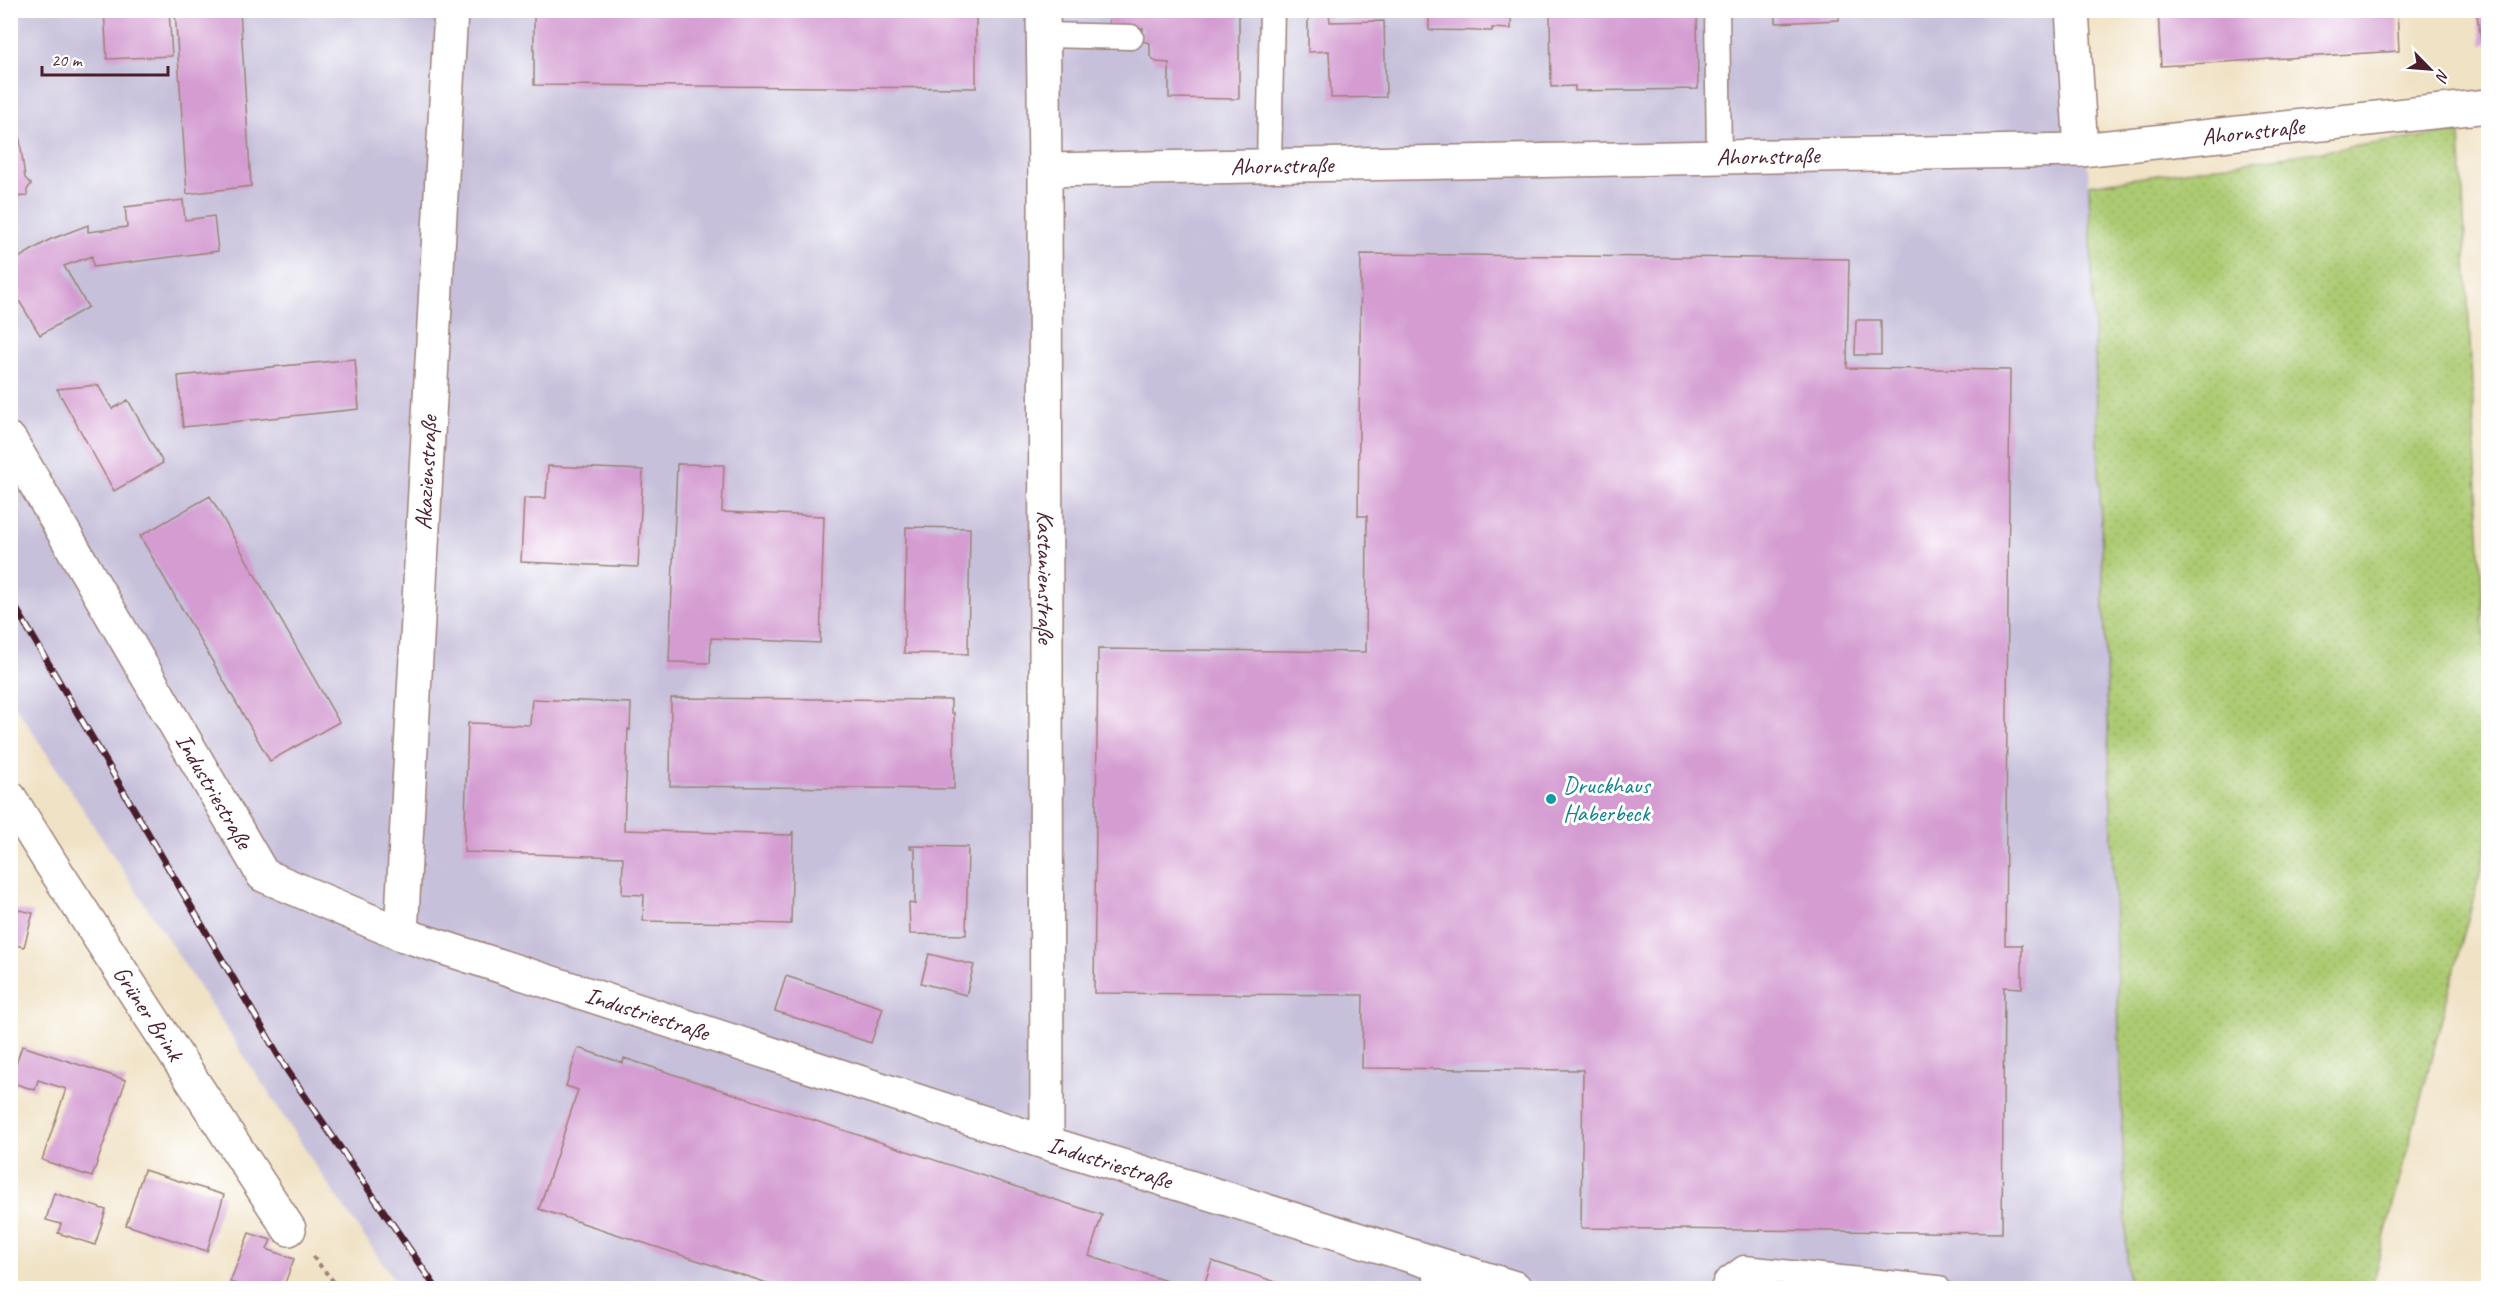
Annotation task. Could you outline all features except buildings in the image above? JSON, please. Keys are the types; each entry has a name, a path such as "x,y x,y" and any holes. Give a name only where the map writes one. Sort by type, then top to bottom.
{"street":[{"name":"Akazienstraße","path":"401,934 451,10"},
{"path":"2072,10 2081,150"},
{"name":"Kastanienstraße","path":"1043,23 1047,1143"},
{"name":"Ahornstraße","path":"1045,170 2081,150 2488,106"},
{"name":"Industriestraße","path":"10,440 263,874 401,934 1047,1143 1437,1277 1515,1288"},
{"name":"Grüner Brink","path":"10,798 289,1229"}],"lane":[{"path":"1269,166 1272,10"},
{"path":"1717,10 1719,157"},
{"path":"1043,23 1131,38"},
{"path":"1724,1288 1726,1281 1744,1268 1938,1288"}],"path":[{"path":"2485,805 2488,797"}],"shaded area":[{"path":"10,11 2077,11 2089,185 2128,1288 400,1288 331,1189 11,699"}],"green space":[{"path":"2460,131 2488,721 2488,843 2371,1288 2128,1288 2089,185"}],"railway":[{"path":"10,598 287,1070 436,1288"}],"place":[{"name":"Druckhaus Haberbeck","path":"1551,799"}]}
